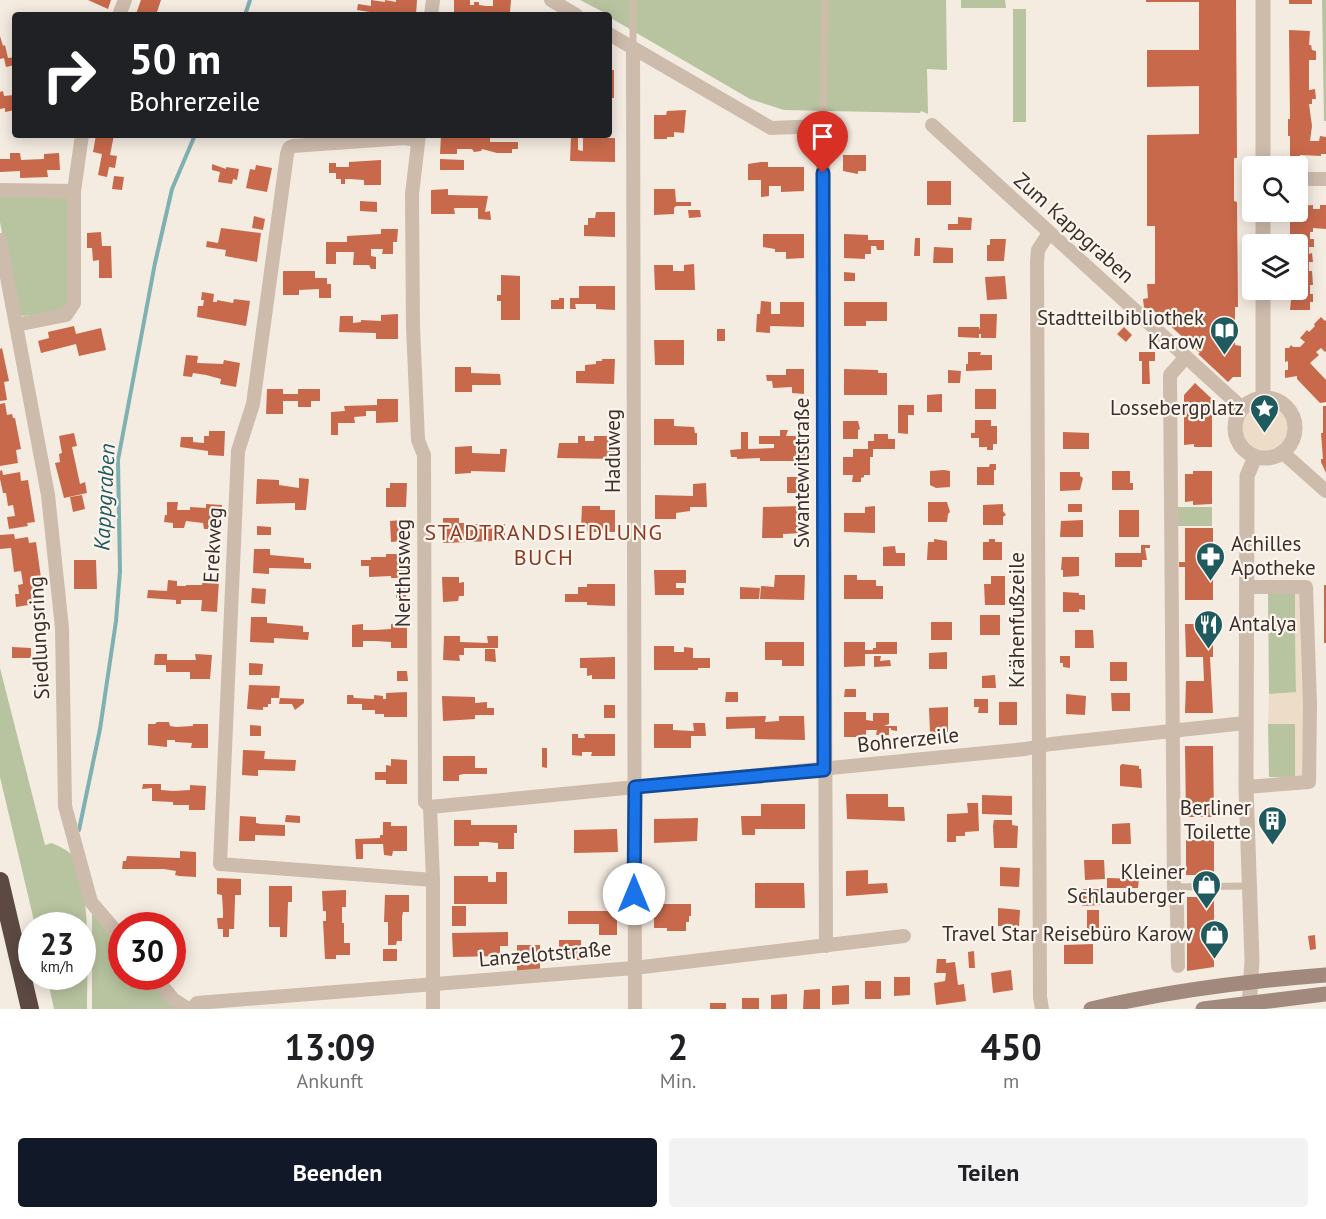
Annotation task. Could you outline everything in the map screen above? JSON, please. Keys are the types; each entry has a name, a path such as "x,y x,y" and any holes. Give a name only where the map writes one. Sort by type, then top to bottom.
{"highway":[{"path":"0,881 30,1009"}],"main road":[{"path":"1091,1009 1251,981 1326,975"},
{"path":"1203,1009 1249,1006 1326,994"}],"street":[{"path":"551,0 571,12"},
{"path":"1263,0 1263,156"},
{"path":"612,36 771,128 823,126"},
{"name":"Haduweg","path":"633,48 635,1009"},
{"name":"Swantewitstraße","path":"823,126 826,946"},
{"name":"Zum Kappgraben","path":"932,126 1242,408"},
{"path":"16,325 66,315 74,303 74,191 82,138"},
{"name":"Nerthusweg","path":"418,138 412,194 413,327 418,440 424,455 425,802 430,807 433,880 433,1009"},
{"name":"Erekweg","path":"418,138 292,146 287,154 253,404 238,451 220,864 433,880"},
{"path":"1308,179 1326,179"},
{"path":"0,190 74,191"},
{"name":"Krähenfußzeile","path":"1042,1009 1040,987 1037,262 1038,250 1049,233"},
{"name":"Siedlungsring","path":"0,240 48,495 62,628 65,806 91,902 108,922"},
{"path":"1263,300 1263,398"},
{"path":"1178,966 1177,908 1174,886 1170,375 1185,358"},
{"path":"1263,398 1275,400 1286,406 1295,425 1290,445 1282,452 1264,458 1247,453 1238,443 1234,431 1236,418 1242,408 1252,400 1263,398"},
{"path":"1282,452 1326,491"},
{"path":"1249,1006 1250,886 1245,723 1246,476 1255,457"},
{"path":"1246,587 1306,587 1310,712 1309,782 1246,787"},
{"name":"Bohrerzeile","path":"430,807 824,770 1245,723"},
{"name":"Lanzelotstraße","path":"190,1009 197,1003 634,968 904,936"},
{"path":"166,990 173,999 190,1009"}],"lane":[{"name":"Haduweg","path":"633,0 633,48"},
{"name":"Swantewitstraße","path":"823,126 825,0"},
{"path":"1174,886 1250,886"}],"green space":[{"path":"580,0 946,0 947,70 927,69 928,114 921,111 920,113 784,110 750,99 612,19 612,12 603,12"},
{"path":"961,0 1005,0 1006,8 961,8"},
{"path":"1322,0 1326,0 1326,121 1324,121"},
{"path":"1013,9 1026,9 1026,122 1013,122"},
{"path":"64,195 68,198 70,300 62,311 20,315 17,310 0,222 0,196"},
{"path":"1178,507 1212,507 1212,526 1178,526"},
{"path":"1295,591 1296,693 1269,694 1268,592"},
{"path":"0,668 45,845 52,843 72,855 83,887 86,912 32,912 0,777"},
{"path":"1268,724 1295,724 1295,777 1269,777"},
{"path":"96,918 108,932 108,990 158,990 177,1009 92,1009 92,990 96,990"},
{"path":"50,990 87,990 87,1009 54,1009"}],"shaded area":[{"name":"Lossebergplatz","path":"1263,405 1274,405 1283,414 1288,426 1286,438 1277,448 1263,453 1253,449 1244,440 1242,428 1244,419 1251,409"},
{"path":"1295,591 1300,595 1304,705 1303,777 1295,777 1295,724 1268,724 1269,694 1296,692"}],"building":[{"path":"88,0 111,0 108,9"},
{"path":"141,0 161,0 157,12 137,12"},
{"path":"371,0 396,2 396,0 417,0 416,12 357,10 358,4 371,6"},
{"path":"454,0 470,0 470,5 479,2 479,5 493,6 493,0 511,0 510,12 454,12"},
{"path":"1146,0 1236,0 1237,158 1234,158 1234,201 1237,202 1238,307 1235,307 1235,345 1241,346 1241,377 1233,377 1228,382 1152,309 1144,308 1143,299 1148,298 1147,284 1155,284 1155,226 1147,226 1147,135 1199,134 1199,86 1147,87 1147,50 1199,50 1199,2 1146,2"},
{"path":"1289,0 1312,0 1312,4 1289,4"},
{"path":"1289,30 1310,31 1309,45 1312,50 1316,51 1316,60 1309,60 1309,90 1315,89 1316,99 1312,99 1312,104 1309,104 1312,126 1310,141 1319,141 1320,136 1326,137 1326,154 1290,156 1288,119 1290,119"},
{"path":"0,36 8,58 12,57 12,66 6,67 4,58 0,59"},
{"path":"612,70 614,70 614,98 612,98"},
{"path":"3,91 4,96 12,95 12,111 5,112 5,108 0,109 0,92"},
{"path":"686,110 684,133 674,132 674,137 654,139 654,115 666,115 667,111"},
{"path":"95,138 113,138 110,155 117,156 115,168 109,167 107,177 98,175 102,154 93,152"},
{"path":"441,138 490,138 490,142 518,142 518,149 512,149 512,153 497,153 482,149 474,152 472,149 457,149 457,154 440,154"},
{"path":"571,138 578,138 578,150 583,151 583,138 615,138 615,162 570,161"},
{"path":"10,153 20,153 21,160 44,159 44,154 59,153 60,170 47,170 48,177 20,178 20,171 0,172 0,159 10,159"},
{"path":"843,155 866,155 866,171 858,171 858,174 843,171"},
{"path":"440,159 464,160 464,170 440,170"},
{"path":"381,160 381,185 364,185 364,180 349,179 345,179 345,184 341,184 341,179 336,179 336,173 329,173 329,163 336,163 336,167 349,167 349,162"},
{"path":"768,162 768,167 804,167 804,191 781,192 781,186 769,186 769,196 761,197 761,180 748,180 748,164"},
{"path":"212,164 226,169 226,167 239,169 237,180 233,179 232,184 218,182 220,172 212,170"},
{"path":"256,165 272,168 267,192 246,188 250,169 255,170"},
{"path":"114,176 124,177 122,190 112,189"},
{"path":"927,181 951,181 951,205 927,205"},
{"path":"448,189 448,195 488,196 485,212 490,211 491,220 478,219 478,208 454,208 455,214 431,214 431,190"},
{"path":"654,189 675,189 676,202 691,202 691,206 676,206 674,214 654,215"},
{"path":"360,201 377,202 377,212 360,211"},
{"path":"1308,205 1313,205 1313,209 1320,209 1320,205 1326,205 1326,229 1313,228 1313,232 1310,232 1310,239 1314,239 1314,247 1309,247 1309,254 1312,253 1313,262 1309,262 1313,285 1310,285 1313,302 1310,302 1310,310 1290,310 1291,300 1308,300 1308,234 1290,234 1290,222 1308,222"},
{"path":"688,210 700,210 701,217 689,218"},
{"path":"596,212 615,212 615,237 584,236 584,225 588,225 588,218 595,218"},
{"path":"254,216 265,219 263,230 252,228"},
{"path":"958,217 972,218 971,230 948,230 948,224 958,224"},
{"path":"221,228 261,233 257,262 225,256 226,250 206,247 207,241 218,243"},
{"path":"381,229 398,229 397,242 393,242 393,254 382,254 383,249 371,249 371,256 376,257 376,269 371,269 369,265 353,265 354,252 336,252 336,264 326,264 326,242 347,242 347,236 381,234"},
{"path":"101,232 102,246 111,246 112,278 99,278 99,260 93,261 92,248 87,248 87,233"},
{"path":"763,234 804,234 804,258 786,259 786,252 775,252 775,249 763,247"},
{"path":"844,234 868,235 868,240 884,240 884,250 877,250 876,246 871,246 871,254 865,254 865,259 844,258"},
{"path":"915,238 920,238 920,256 914,256"},
{"path":"990,239 1006,239 1004,261 987,261 987,245 990,245"},
{"path":"934,247 953,248 953,263 933,263"},
{"path":"694,264 695,290 655,290 654,265 673,265 673,271 684,271 684,265"},
{"path":"283,271 315,271 315,278 327,278 327,284 331,284 331,298 319,298 319,289 299,290 299,295 283,295"},
{"path":"844,272 855,273 855,281 844,281"},
{"path":"501,275 520,276 520,320 501,320 501,301 497,301 497,295 501,295"},
{"path":"1005,276 1007,299 987,300 985,277"},
{"path":"579,286 615,286 615,310 596,309 596,304 575,304 576,309 570,309 570,298 579,298"},
{"path":"202,292 214,294 213,302 217,300 233,303 234,299 250,301 246,326 197,317 198,306 203,306"},
{"path":"559,298 564,298 564,309 551,309 551,300 559,300"},
{"path":"761,301 771,302 771,314 780,314 780,302 804,302 804,327 770,326 770,333 756,332 757,314 760,314"},
{"path":"844,302 887,302 887,321 866,321 866,326 844,326"},
{"path":"398,314 398,339 376,339 376,333 339,332 340,316 353,316 353,323 361,322 361,320 381,321 381,315"},
{"path":"980,314 997,314 996,338 981,338 981,334 979,338 958,337 958,327 979,327 980,330"},
{"path":"1321,317 1326,320 1326,351 1321,348 1316,352 1319,355 1310,363 1326,380 1326,402 1320,403 1297,379 1297,376 1285,378 1288,361 1285,362 1285,348 1291,345 1300,347 1305,342 1300,338 1307,330 1309,332 1315,326 1314,324"},
{"path":"74,326 76,334 101,328 106,350 79,356 76,344 41,353 38,341 49,338 48,332"},
{"path":"1124,327 1132,335 1126,342 1117,334"},
{"path":"717,329 725,329 725,341 717,341"},
{"path":"654,340 684,340 684,365 655,365"},
{"path":"2,348 9,381 4,382 7,400 0,401 0,349"},
{"path":"968,352 992,355 992,370 966,371"},
{"path":"1139,352 1155,352 1155,361 1149,361 1150,384 1142,384 1142,361 1139,361"},
{"path":"186,355 198,356 197,363 223,364 224,360 240,363 236,387 220,384 221,379 206,375 193,373 192,377 183,376"},
{"path":"602,359 615,359 614,384 576,383 576,371 585,371 585,365 596,364 596,361 602,361"},
{"path":"455,367 471,367 471,373 500,374 501,385 472,385 472,392 455,392"},
{"path":"786,369 804,369 804,394 792,393 792,387 773,388 772,381 767,381 766,375 786,375"},
{"path":"844,369 878,370 878,373 887,373 887,395 844,395"},
{"path":"948,370 961,371 960,383 948,383"},
{"path":"1195,383 1212,399 1212,447 1184,445 1184,395"},
{"path":"267,389 283,389 283,394 298,394 298,389 320,389 320,401 311,401 311,407 298,407 298,401 283,401 283,414 266,414"},
{"path":"975,389 996,389 996,409 975,409"},
{"path":"942,394 942,412 927,412 927,395"},
{"path":"377,399 398,399 398,422 376,423 376,411 366,411 366,416 354,417 355,423 338,423 338,435 331,435 331,412 345,411 344,406 377,405"},
{"path":"5,403 7,415 12,414 15,418 21,449 16,450 18,463 0,466 0,404"},
{"path":"898,405 914,405 914,415 908,415 908,434 898,433"},
{"path":"1323,406 1326,406 1326,473 1321,462 1323,459 1321,433 1323,433"},
{"path":"654,419 674,419 674,426 694,427 697,433 697,445 654,445"},
{"path":"975,420 991,420 991,426 997,426 997,444 993,444 993,450 979,447 979,438 971,438 971,433 975,433"},
{"path":"843,421 858,421 860,429 858,439 843,439"},
{"path":"780,430 788,430 786,436 805,436 806,461 760,461 760,458 731,457 730,450 741,449 741,432 748,432 748,449 774,448 774,444 759,444 759,436 780,436"},
{"path":"209,431 225,431 224,456 208,455 208,451 180,447 181,437 193,437 193,442 204,443 204,436 209,436"},
{"path":"1063,432 1089,433 1089,449 1063,449"},
{"path":"74,433 77,446 72,447 80,484 85,482 87,493 64,498 55,463 60,462 59,454 62,453 59,436"},
{"path":"874,434 888,434 888,439 895,439 895,449 873,449 873,457 870,457 870,475 864,475 861,482 852,482 853,475 843,475 843,457 853,457 853,449 868,449 868,441 874,441"},
{"path":"578,436 585,436 585,441 594,441 594,436 615,436 615,459 557,458 559,443 578,443"},
{"path":"472,446 472,453 500,454 500,449 507,449 505,472 471,471 471,473 455,474 455,447"},
{"path":"990,464 996,464 994,485 977,485 977,467 989,467"},
{"path":"2,470 3,475 20,472 21,481 28,480 35,522 27,523 28,526 9,529 7,517 15,516 13,505 8,506 6,493 3,493 0,479"},
{"path":"930,471 950,471 950,487 936,488 930,485"},
{"path":"1112,471 1130,471 1130,483 1133,483 1133,490 1112,490"},
{"path":"1193,471 1212,471 1212,504 1193,505 1193,501 1185,502 1185,474 1193,474"},
{"path":"1060,472 1080,472 1083,478 1080,490 1060,491"},
{"path":"787,477 804,477 804,493 787,493"},
{"path":"299,478 309,479 306,510 295,510 295,503 256,504 257,479 279,480 279,485 299,488"},
{"path":"390,483 407,483 406,507 386,507 386,488 390,488"},
{"path":"706,483 707,507 690,507 690,511 676,513 676,519 655,519 655,495 693,496 693,484"},
{"path":"82,495 85,509 73,512 70,497"},
{"path":"167,502 178,502 177,510 190,510 190,507 206,508 206,504 222,505 221,529 204,529 203,523 186,521 184,528 173,528 173,523 164,522 165,515 167,515"},
{"path":"928,502 947,502 950,512 947,522 928,522"},
{"path":"1003,504 1003,511 1006,515 1003,517 1003,525 983,525 983,505"},
{"path":"1068,504 1082,504 1082,512 1068,512"},
{"path":"582,506 600,506 600,510 615,510 615,532 587,532 587,528 581,528"},
{"path":"804,506 804,533 783,534 783,538 762,538 763,507"},
{"path":"875,506 875,533 844,532 844,513 865,513 865,507"},
{"path":"1119,510 1139,510 1139,537 1119,537"},
{"path":"443,518 459,518 459,523 464,523 464,530 475,530 475,524 505,524 505,540 495,540 495,531 492,530 492,541 443,543"},
{"path":"402,520 402,541 391,542 390,521"},
{"path":"1083,520 1083,537 1060,537 1061,521"},
{"path":"257,526 271,527 271,535 257,535"},
{"path":"1185,528 1213,528 1213,600 1185,600 1185,567 1179,567 1179,562 1185,562"},
{"path":"14,534 15,539 28,537 29,543 36,542 42,585 34,586 35,604 16,607 15,594 19,594 18,585 23,584 21,571 14,572 11,548 0,549 0,535"},
{"path":"934,539 947,541 947,560 927,560 928,542 934,542"},
{"path":"989,539 1002,542 1002,560 983,560 983,542 989,542"},
{"path":"1141,545 1150,545 1150,548 1145,548 1147,560 1142,560 1142,567 1115,567 1115,553 1141,553"},
{"path":"895,546 896,553 905,553 905,566 883,566 883,547"},
{"path":"254,549 270,549 270,555 304,558 304,563 311,563 311,569 269,568 269,574 253,573"},
{"path":"386,554 407,554 407,578 369,577 369,566 361,566 361,560 386,557"},
{"path":"1062,557 1079,557 1079,576 1063,577"},
{"path":"74,560 96,560 97,589 74,589"},
{"path":"654,570 686,570 686,583 676,583 676,588 684,588 684,595 655,595"},
{"path":"775,575 805,575 804,600 760,599 761,586 774,587"},
{"path":"844,575 857,575 857,580 876,580 876,586 883,586 883,599 844,599"},
{"path":"991,576 1005,576 1005,605 985,605 984,584 991,584"},
{"path":"442,577 459,577 459,583 464,582 464,596 459,596 458,601 443,602"},
{"path":"168,580 177,581 177,586 186,586 202,585 203,580 219,580 217,612 201,611 202,600 181,600 181,604 176,604 176,600 147,598 148,590 167,591"},
{"path":"587,584 615,584 615,606 565,602 565,594 578,594 578,587 587,587"},
{"path":"1324,585 1326,585 1326,643 1324,643"},
{"path":"740,587 760,588 759,599 740,599"},
{"path":"252,588 266,589 265,604 251,603"},
{"path":"396,588 406,588 406,598 396,598"},
{"path":"1063,592 1085,595 1085,610 1063,612"},
{"path":"980,615 1000,615 1000,635 980,635"},
{"path":"251,617 267,617 267,623 303,626 303,632 309,632 308,640 274,638 274,643 250,642"},
{"path":"931,622 952,622 952,640 931,640"},
{"path":"407,623 407,648 391,648 391,642 375,641 363,641 363,647 352,647 352,625 363,624 363,630 375,630 391,629 391,624"},
{"path":"1185,624 1213,624 1213,657 1210,657 1213,713 1185,713 1186,681 1204,681 1203,657 1186,657"},
{"path":"1075,630 1093,630 1094,648 1075,648"},
{"path":"444,636 460,636 460,642 488,643 487,636 498,636 498,648 464,648 464,655 459,655 460,661 443,660"},
{"path":"765,642 804,642 804,666 782,666 782,660 765,660"},
{"path":"844,642 865,642 865,650 873,650 876,648 876,642 897,642 897,654 865,654 865,666 844,667"},
{"path":"654,646 674,646 674,652 684,652 684,647 693,648 693,658 710,658 710,668 654,670"},
{"path":"12,647 31,648 31,658 12,658"},
{"path":"485,649 495,649 496,662 485,661"},
{"path":"947,652 947,669 929,669 929,653"},
{"path":"155,654 167,654 167,660 196,660 195,654 212,655 210,679 190,679 190,672 166,672 166,665 154,665"},
{"path":"874,656 881,656 880,661 890,660 891,666 874,667"},
{"path":"1060,656 1070,656 1070,668 1063,667 1063,663 1060,663"},
{"path":"615,657 615,679 592,679 592,675 587,676 587,668 580,668 580,658"},
{"path":"1110,662 1127,662 1127,681 1110,681"},
{"path":"249,663 263,664 262,675 249,675"},
{"path":"397,671 407,671 408,681 397,681"},
{"path":"995,675 996,688 982,688 982,676"},
{"path":"249,685 280,686 279,698 271,698 271,704 263,707 263,710 247,709"},
{"path":"845,689 856,689 856,697 844,697"},
{"path":"407,692 407,717 384,717 384,714 375,714 375,710 362,710 362,704 347,704 347,695 353,695 354,698 374,699 374,695 383,696 383,699 386,699 386,693"},
{"path":"726,692 738,692 738,702 725,702"},
{"path":"1111,693 1130,693 1130,711 1112,711"},
{"path":"1066,694 1086,696 1085,715 1066,714"},
{"path":"442,696 475,697 475,703 487,702 487,708 494,708 494,715 475,715 475,719 443,721"},
{"path":"280,698 304,699 304,703 295,710 292,704 279,704"},
{"path":"974,699 988,699 988,713 978,713 979,707 974,707"},
{"path":"999,702 1017,702 1017,725 999,725"},
{"path":"604,705 615,705 615,718 604,718"},
{"path":"948,707 948,732 930,733 929,708"},
{"path":"844,712 866,712 866,720 873,721 873,713 889,713 889,724 884,726 897,726 897,731 889,728 889,735 876,735 877,730 866,730 866,737 844,737"},
{"path":"766,716 765,722 779,721 779,716 804,716 805,740 755,739 755,728 726,729 726,717"},
{"path":"169,722 170,726 176,727 208,724 208,748 191,748 192,743 175,742 175,740 167,740 167,747 148,745 148,724"},
{"path":"693,723 705,723 706,736 691,736 691,748 654,748 654,724 673,724 673,730 694,731"},
{"path":"250,725 261,726 261,736 250,736"},
{"path":"572,734 578,734 578,738 585,738 584,734 615,734 615,756 591,756 592,752 582,752 582,756 572,755"},
{"path":"1185,746 1213,746 1214,817 1186,817"},
{"path":"542,748 547,748 547,768 542,767"},
{"path":"243,750 265,751 264,759 296,760 295,771 258,770 258,776 242,775"},
{"path":"443,756 475,756 475,768 487,768 487,774 464,774 459,775 459,781 443,781"},
{"path":"391,759 407,760 407,784 386,784 386,780 375,780 375,772 386,772 386,765 391,766"},
{"path":"1122,764 1139,766 1142,788 1120,786 1120,766"},
{"path":"143,784 161,784 161,790 173,791 190,790 190,785 206,786 205,810 189,810 189,805 152,801 152,788 142,789"},
{"path":"846,794 888,794 888,807 904,807 905,821 847,819"},
{"path":"982,795 1012,796 1012,815 982,814"},
{"path":"967,803 978,803 979,831 965,832 965,836 956,836 956,842 947,842 947,814 968,813"},
{"path":"761,804 805,804 805,829 755,829 755,835 742,835 741,816 761,816"},
{"path":"286,815 300,816 300,823 285,822"},
{"path":"240,816 256,817 256,823 261,824 285,825 285,836 255,835 255,841 239,841"},
{"path":"698,818 697,841 654,843 654,819"},
{"path":"454,820 471,820 471,825 517,825 517,833 514,833 514,849 498,849 498,843 486,842 479,842 479,846 454,846"},
{"path":"994,820 1012,820 1012,825 1018,826 1017,848 994,848"},
{"path":"383,822 391,822 391,826 407,826 407,851 393,851 392,856 384,855 383,844 363,844 363,859 356,859 355,839 380,838 380,835 383,835"},
{"path":"1130,823 1131,844 1112,844 1112,824"},
{"path":"617,829 618,852 574,853 574,830"},
{"path":"1186,840 1214,840 1214,875 1186,875"},
{"path":"180,851 196,852 196,877 175,875 176,871 164,869 122,869 123,861 126,861 127,856 180,858"},
{"path":"1084,860 1104,860 1105,879 1085,880"},
{"path":"1000,867 1020,868 1019,887 1000,886"},
{"path":"868,870 868,884 887,883 888,893 846,896 846,871"},
{"path":"496,872 507,872 507,904 454,904 454,876 488,876 488,882 496,882"},
{"path":"217,878 241,879 241,895 235,895 234,929 229,929 229,937 223,937 223,929 218,929 217,918 223,918 223,911 222,895 217,894"},
{"path":"1107,878 1139,879 1138,888 1107,888"},
{"path":"755,883 804,883 805,908 755,908"},
{"path":"269,886 292,886 292,902 288,902 287,937 280,937 280,927 269,927"},
{"path":"1083,889 1100,889 1100,905 1082,906"},
{"path":"346,890 346,907 342,907 342,923 344,923 344,943 350,943 350,955 336,955 336,959 325,959 323,921 326,921 326,911 323,911 322,891"},
{"path":"385,895 409,895 409,912 403,912 402,917 402,941 397,941 396,945 388,945 388,922 384,922"},
{"path":"1187,897 1214,897 1214,967 1187,971"},
{"path":"654,904 691,904 691,916 689,916 689,922 686,922 686,931 654,928"},
{"path":"452,906 466,906 466,926 452,926"},
{"path":"998,908 1020,910 1019,926 998,926"},
{"path":"1087,910 1099,910 1099,933 1087,932"},
{"path":"568,911 617,911 617,935 599,935 599,924 568,924"},
{"path":"508,932 508,946 500,946 500,956 453,957 452,933"},
{"path":"1315,935 1316,949 1310,950 1308,936"},
{"path":"559,940 581,940 581,960 559,960"},
{"path":"1093,944 1093,964 1064,964 1064,945"},
{"path":"517,945 540,945 540,972 517,972"},
{"path":"383,949 397,949 397,961 383,961"},
{"path":"974,951 975,968 969,968 968,952"},
{"path":"937,959 946,959 946,963 955,962 958,985 964,984 966,1001 936,1005 934,983 945,981 946,973 936,973"},
{"path":"1011,970 1013,990 993,993 991,973"},
{"path":"894,977 910,977 910,995 894,996"},
{"path":"865,981 881,981 881,999 865,999"},
{"path":"849,985 849,1004 832,1005 832,986"},
{"path":"820,989 820,1009 803,1009 804,990"},
{"path":"787,994 787,1009 771,1009 771,995"},
{"path":"742,998 759,998 759,1009 742,1009"},
{"path":"710,1003 726,1003 726,1009 710,1009"}],"waterway":[{"name":"Kappgraben","path":"246,12 250,0"},
{"name":"Kappgraben","path":"79,830 100,729 116,621 120,571 118,460 155,263 172,189 194,138"}],"place":[{"name":"Stadtteilbibliothek Karow","path":"1225,356"},
{"name":"Lossebergplatz","path":"1265,434"},
{"name":"Achilles Apotheke","path":"1210,582"},
{"name":"Antalya","path":"1208,650"},
{"name":"Berliner Toilette","path":"1272,846"},
{"name":"Kleiner Schlauberger","path":"1206,910"},
{"name":"Travel Star Reisebüro Karow","path":"1214,960"}],"district":[{"name":"STADTRANDSIEDLUNG BUCH","path":"544,544"}],"route":[{"path":"634,894 635,787 824,770 823,173"}]}
